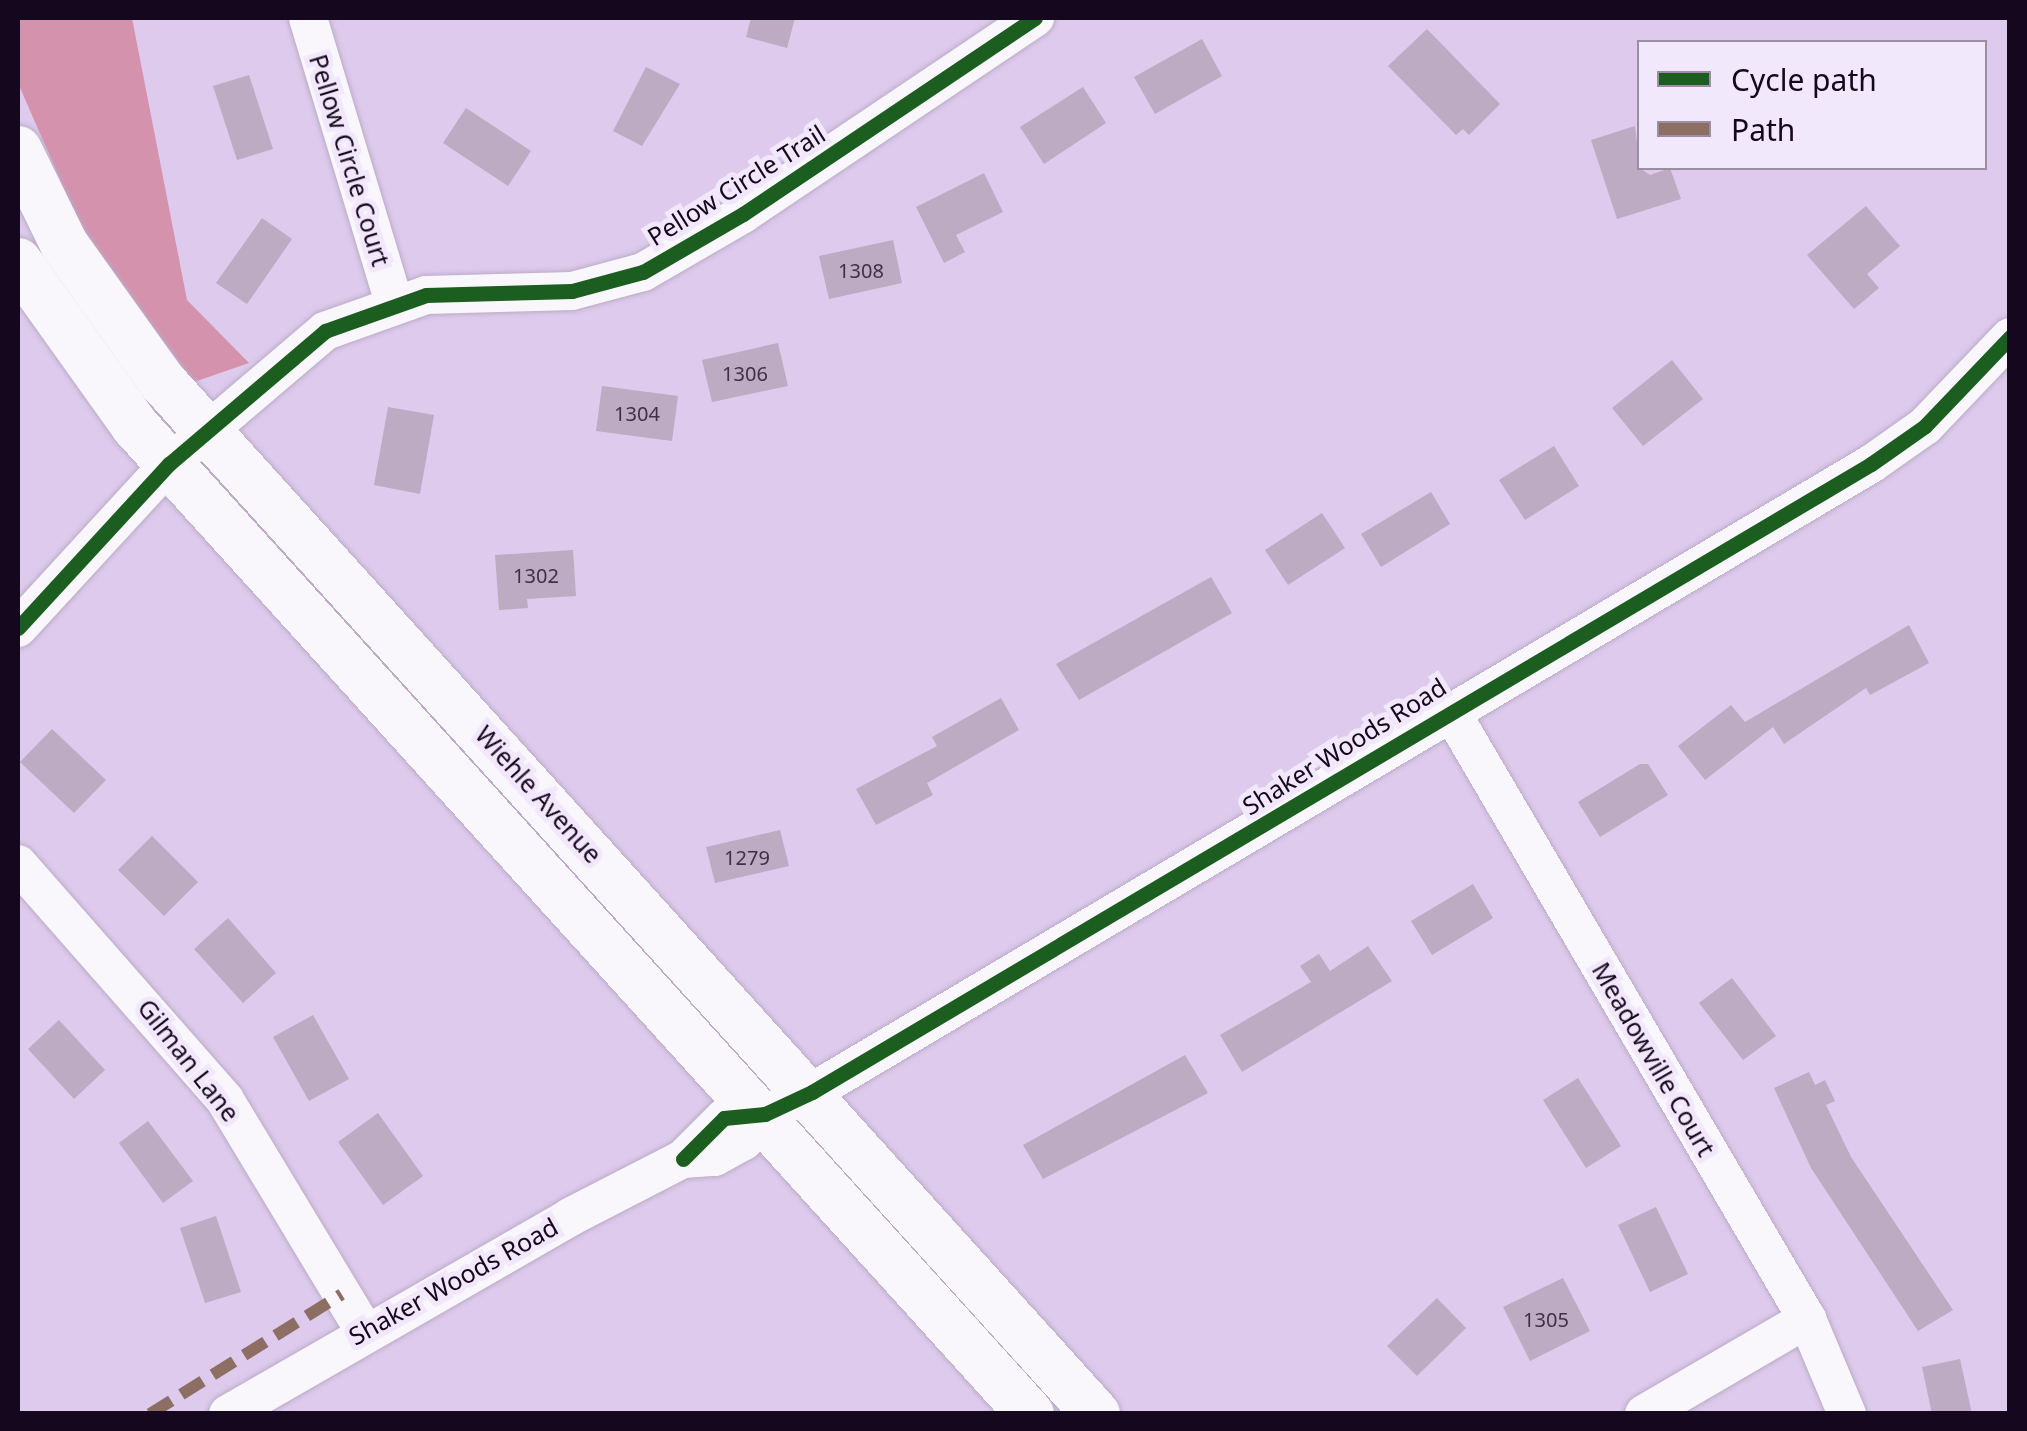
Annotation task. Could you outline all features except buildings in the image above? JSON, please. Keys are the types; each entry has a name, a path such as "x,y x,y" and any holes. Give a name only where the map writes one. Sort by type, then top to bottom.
{"main road":[{"name":"Wiehle Avenue","path":"18,150 94,290 207,431 812,1092 1096,1414"},
{"name":"Wiehle Avenue","path":"18,262 98,382 169,464 765,1114 1030,1414"}],"street":[{"name":"Pellow Circle Court","path":"308,18 394,303"},
{"name":"Pellow Circle Trail","path":"18,628 169,464 325,331 394,303 470,290 572,290 643,272 727,225 1035,18"},
{"name":"Shaker Woods Road","path":"228,1414 363,1329 684,1159 716,1157 744,1141 765,1114 812,1092 1887,454 1925,426 2010,336"},
{"name":"Meadowville Court","path":"1450,710 1806,1319 1847,1414"},
{"name":"Gilman Lane","path":"18,864 226,1100 363,1329"},
{"path":"1644,1414 1806,1319"}],"shaded area":[{"path":"18,18 132,18 187,300 249,363 194,382 85,237 18,83"}],"marked path":[{"path":"150,1414 342,1294"}],"cycle path":[{"path":"18,628 169,464 325,331 426,295 572,291 643,272 743,214 1035,18"},
{"path":"683,1159 724,1118 765,1114 812,1092 1871,464 1925,426 2010,337"}]}
